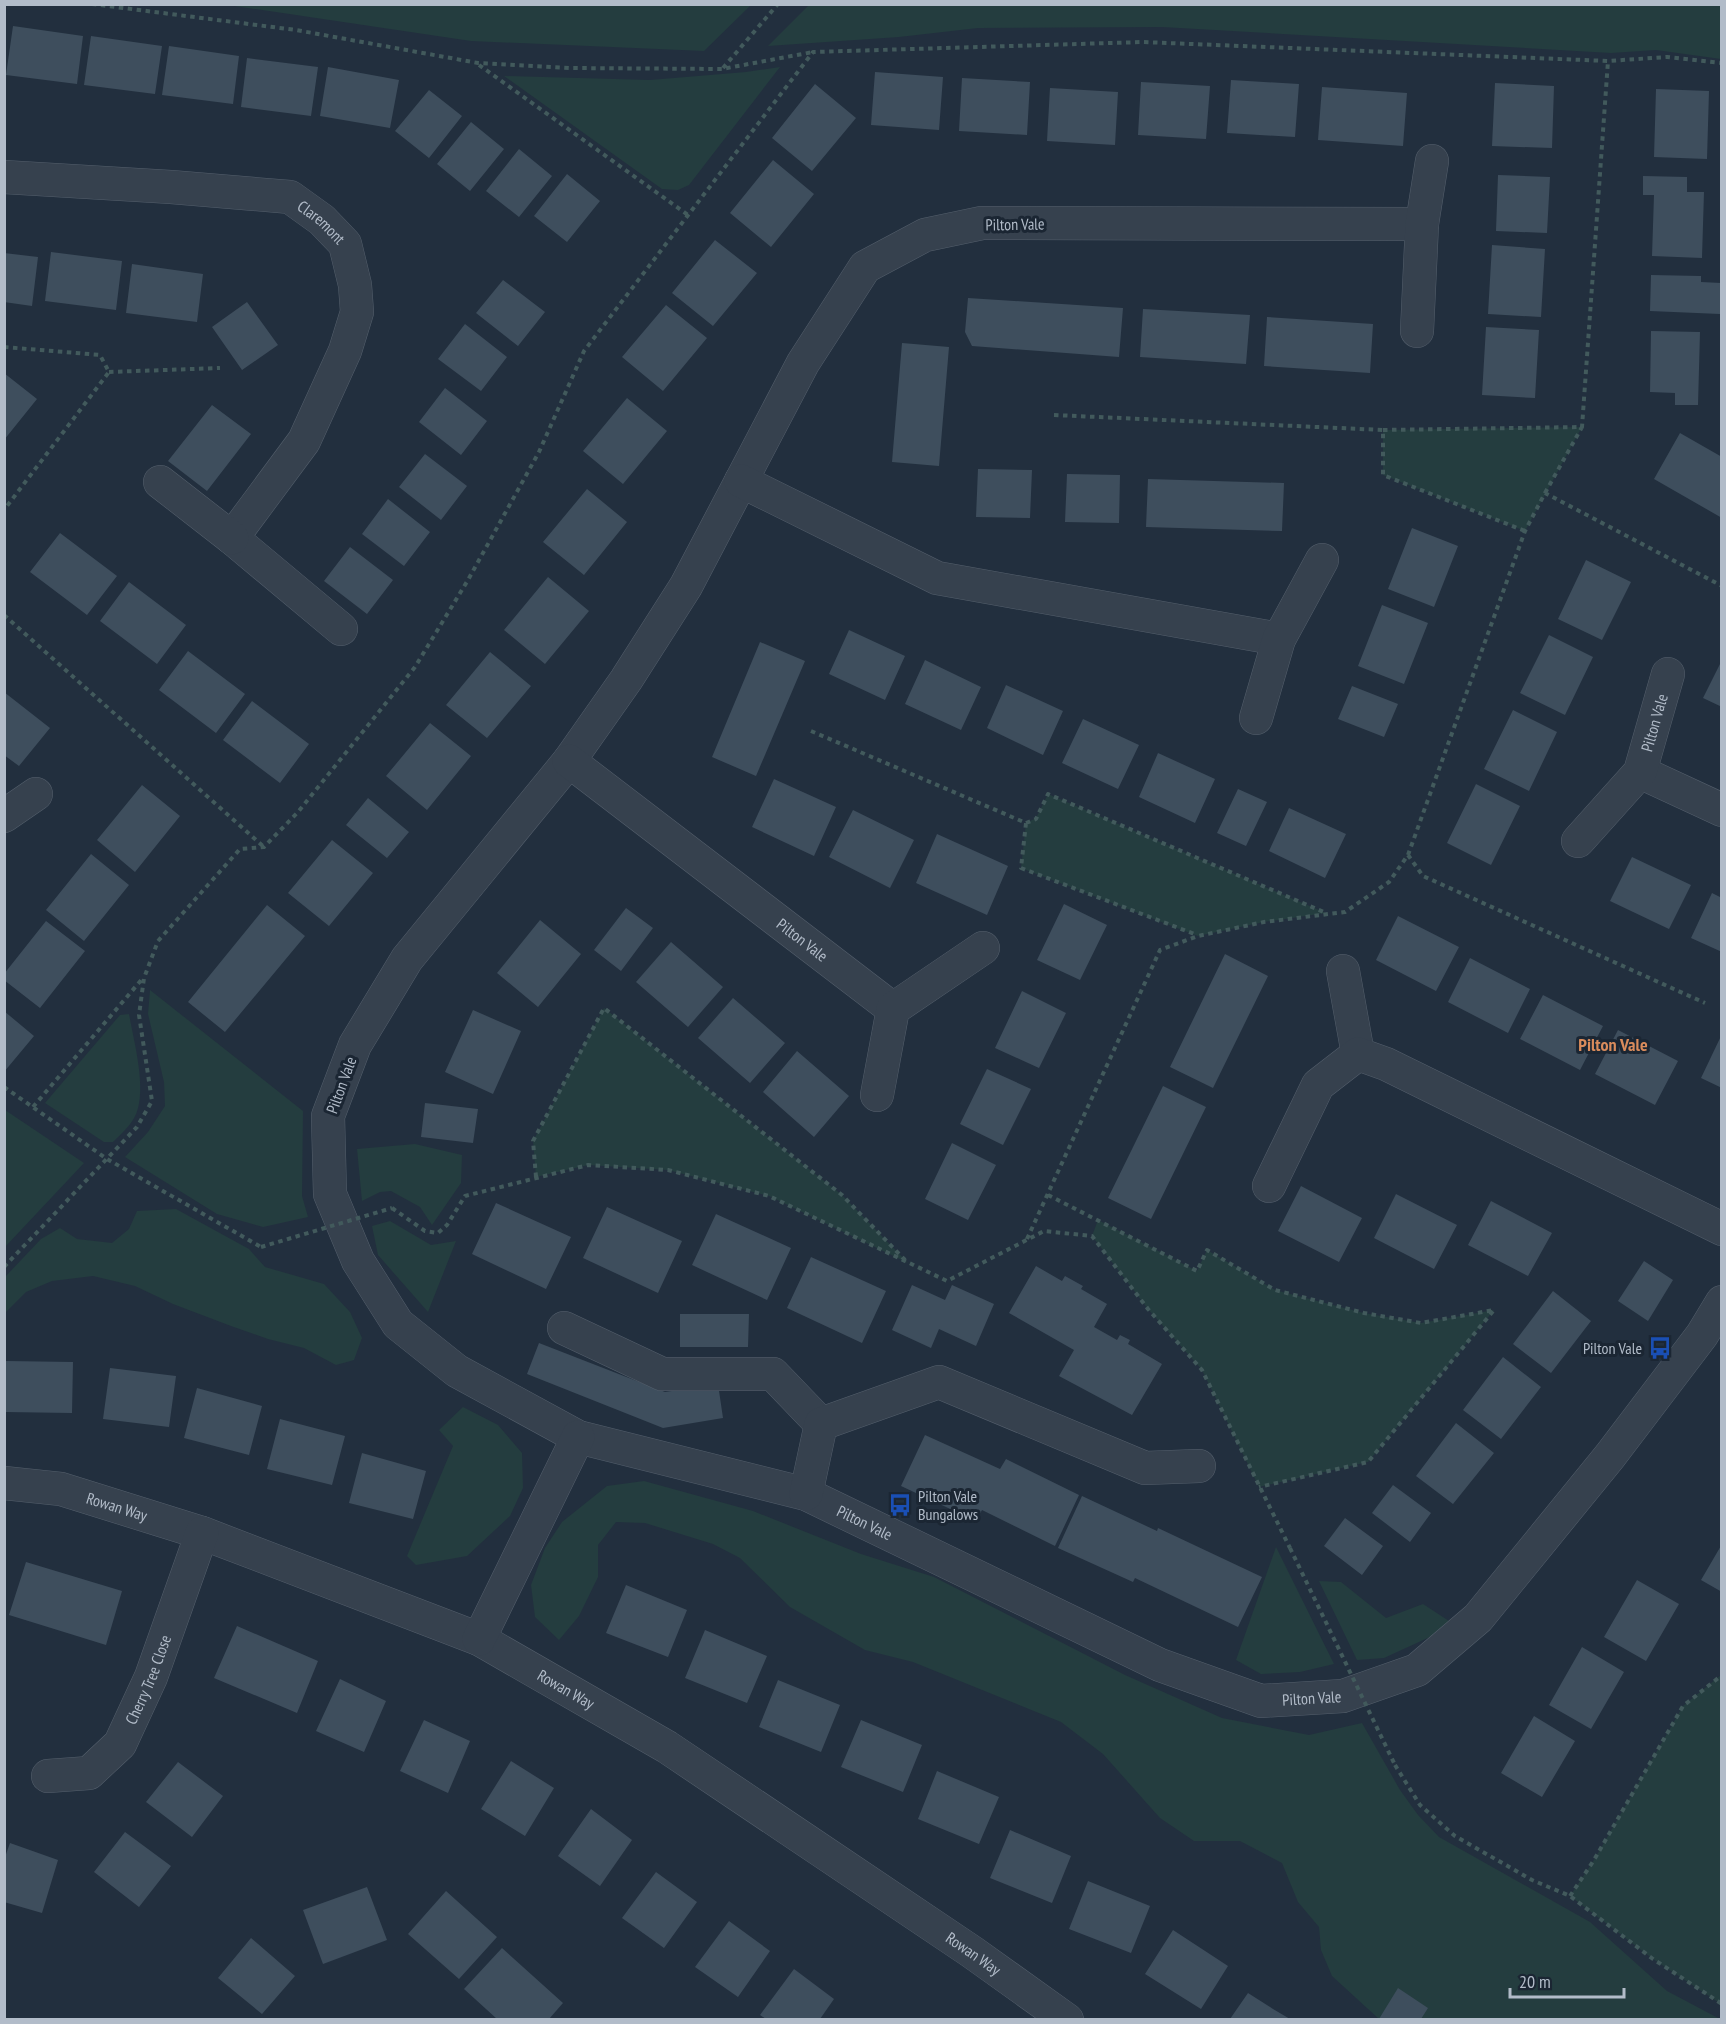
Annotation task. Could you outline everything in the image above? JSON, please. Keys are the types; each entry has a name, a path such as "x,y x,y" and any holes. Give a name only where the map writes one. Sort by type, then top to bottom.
{"street":[{"path":"1417,331 1422,224 1432,161"},
{"name":"Claremont","path":"4,177 290,197 322,220 345,244 355,285 357,312 345,351 304,441 232,538"},
{"name":"Pilton Vale","path":"1422,224 982,224 925,236 866,267 803,363 686,586 626,680 569,761 407,959 355,1045 328,1116 330,1194 358,1261 398,1324 457,1371 578,1437 806,1494 1160,1665 1261,1701 1343,1696 1417,1670 1478,1618 1610,1456 1702,1335 1722,1302"},
{"path":"741,481 937,578 1279,639"},
{"path":"160,482 232,538 341,629"},
{"path":"1256,718 1279,639 1322,560"},
{"name":"Pilton Vale","path":"1578,841 1640,772 1668,674"},
{"name":"Pilton Vale","path":"569,761 893,1009"},
{"name":"Pilton Vale","path":"1640,772 1722,810"},
{"path":"4,816 36,794"},
{"path":"878,1095 893,1009 983,948"},
{"path":"1343,971 1358,1054"},
{"path":"1269,1186 1318,1085 1358,1054"},
{"path":"1358,1054 1386,1064 1722,1229"},
{"path":"564,1328 662,1374 773,1374 821,1424"},
{"path":"821,1424 939,1382 1145,1468 1199,1466"},
{"path":"806,1494 821,1424"},
{"path":"479,1639 578,1437"},
{"name":"Rowan Way","path":"4,1483 61,1489 202,1533 479,1639 667,1747 972,1952 1067,2019"},
{"name":"Cherry Tree Close","path":"48,1776 89,1773 120,1744 151,1677 202,1533"}],"path":[{"path":"92,4 296,30 478,63 569,68 722,69 813,52"},
{"path":"722,69 778,4"},
{"path":"1027,1239 1160,950 1198,936 1264,922 1345,912 1389,882 1408,855 1525,531 1582,427 1608,61"},
{"path":"478,63 688,215"},
{"path":"4,347 100,355 109,372"},
{"path":"109,372 220,368"},
{"path":"4,510 109,372"},
{"path":"1054,415 1383,430 1582,427"},
{"path":"1383,430 1383,475 1525,531"},
{"path":"1545,493 1722,586"},
{"path":"4,615 264,847"},
{"path":"811,731 1026,823 1035,819 1048,794 1326,914"},
{"path":"1026,823 1021,868 1198,936"},
{"path":"1408,855 1422,876 1705,1003"},
{"path":"33,1107 144,978"},
{"path":"536,1177 533,1140 604,1008 843,1195 908,1263"},
{"path":"4,1087 107,1159 261,1247 392,1208 426,1231 438,1233 447,1225 465,1196 588,1165 668,1170 769,1196 947,1281 1044,1231 1092,1236 1148,1309 1202,1370 1395,1765 1420,1805 1455,1836 1532,1880 1570,1896 1653,1959 1722,2004"},
{"path":"1048,1195 1197,1271 1207,1250 1275,1290 1364,1313 1421,1323 1494,1310 1368,1461 1259,1487"},
{"path":"1570,1896 1594,1860 1683,1706 1722,1675"}],"green space":[{"path":"751,4 704,51 471,41 228,5"},
{"path":"809,5 1721,5 1721,59 1656,50 1611,53 1162,27 978,28 899,37 768,46"},
{"path":"780,67 689,185 678,190 662,189 504,76 650,80"},
{"path":"1582,427 1525,531 1383,475 1383,430"},
{"path":"1048,794 1326,913 1264,922 1198,936 1021,868 1026,823 1036,818"},
{"path":"150,990 303,1111 302,1196 308,1217 263,1227 217,1214 125,1157 148,1132 165,1106 164,1082 148,1014"},
{"path":"604,1008 842,1195 908,1263 769,1196 668,1170 588,1165 536,1177 533,1141"},
{"path":"129,1014 140,1074 138,1108 131,1122 113,1142 104,1142 45,1103 120,1015"},
{"path":"5,1110 84,1163 5,1247"},
{"path":"415,1144 462,1155 461,1183 432,1225 420,1207 391,1191 380,1192 362,1201 357,1149"},
{"path":"176,1209 249,1249 265,1267 324,1284 350,1312 362,1338 354,1360 336,1365 304,1348 231,1326 173,1304 135,1286 93,1276 52,1281 26,1292 5,1313 5,1277 41,1239 60,1228 77,1239 112,1243 129,1229 137,1211"},
{"path":"1098,1220 1197,1271 1207,1250 1275,1290 1364,1313 1421,1323 1494,1310 1368,1462 1259,1487 1202,1370 1148,1309 1092,1236"},
{"path":"390,1221 431,1245 456,1241 428,1312 378,1255 372,1226"},
{"path":"463,1407 498,1425 522,1453 523,1488 510,1516 467,1556 416,1565 407,1556 453,1446 439,1430"},
{"path":"644,1481 753,1511 861,1554 934,1577 1125,1675 1222,1718 1309,1735 1362,1723 1400,1790 1418,1815 1439,1837 1590,1922 1667,1991 1720,2019 1379,2019 1332,1976 1321,1950 1319,1927 1298,1902 1282,1863 1240,1841 1194,1841 1160,1818 1103,1754 1061,1722 913,1662 865,1650 790,1607 740,1558 713,1544 645,1523 616,1522 598,1545 598,1577 579,1616 559,1640 535,1617 531,1585 545,1548 562,1522 607,1486"},
{"path":"1276,1547 1334,1664 1300,1672 1261,1674 1236,1660"},
{"path":"1319,1581 1341,1582 1386,1618 1423,1604 1449,1621 1432,1636 1384,1658 1357,1660"},
{"path":"1721,1675 1721,2004 1653,1959 1570,1896 1594,1860 1683,1706"}],"building":[{"path":"13,26 83,36 77,84 6,75"},
{"path":"91,36 162,46 155,94 84,85"},
{"path":"169,46 239,56 233,104 162,95"},
{"path":"247,58 318,67 311,116 241,107"},
{"path":"328,67 399,80 390,128 320,116"},
{"path":"875,72 943,77 939,130 871,125"},
{"path":"962,78 1030,82 1027,135 959,131"},
{"path":"1231,80 1299,84 1295,137 1227,133"},
{"path":"1141,82 1210,86 1206,139 1138,135"},
{"path":"1495,83 1554,86 1552,148 1492,146"},
{"path":"815,84 856,118 812,171 772,138"},
{"path":"1322,87 1407,93 1403,146 1318,140"},
{"path":"1050,88 1118,92 1115,145 1047,141"},
{"path":"1656,89 1709,91 1707,159 1654,157"},
{"path":"429,90 462,116 429,158 395,131"},
{"path":"471,122 504,149 470,191 437,164"},
{"path":"519,149 552,176 519,217 486,191"},
{"path":"773,160 814,194 771,247 730,213"},
{"path":"567,174 600,201 567,242 534,216"},
{"path":"1498,175 1550,177 1547,233 1496,231"},
{"path":"1643,176 1687,177 1687,192 1704,192 1702,258 1652,256 1654,195 1643,195"},
{"path":"715,240 757,273 713,326 672,293"},
{"path":"1492,245 1545,249 1541,317 1488,314"},
{"path":"51,252 122,261 116,310 45,301"},
{"path":"4,253 38,257 32,306 4,302"},
{"path":"132,264 203,274 197,322 126,313"},
{"path":"1651,275 1701,276 1701,282 1721,283 1720,314 1650,311"},
{"path":"503,280 545,312 518,346 476,313"},
{"path":"968,298 1123,308 1119,357 972,346 965,332"},
{"path":"247,302 278,345 242,370 212,327"},
{"path":"666,305 707,338 663,391 622,357"},
{"path":"1143,309 1250,315 1246,364 1140,357"},
{"path":"1267,317 1373,324 1370,373 1264,366"},
{"path":"465,324 507,357 481,391 438,359"},
{"path":"1486,327 1539,330 1535,398 1482,395"},
{"path":"1651,331 1700,332 1698,405 1675,405 1675,393 1650,392"},
{"path":"902,343 949,347 939,466 892,462"},
{"path":"4,373 37,399 4,440"},
{"path":"445,388 487,421 461,455 419,422"},
{"path":"627,398 667,431 623,484 583,451"},
{"path":"212,405 251,434 207,491 168,461"},
{"path":"1680,433 1722,457 1722,518 1654,479"},
{"path":"425,454 467,486 441,520 399,487"},
{"path":"978,469 1032,470 1030,518 976,517"},
{"path":"1067,474 1120,475 1119,523 1065,522"},
{"path":"1148,479 1284,483 1282,531 1146,527"},
{"path":"587,489 627,522 584,575 543,542"},
{"path":"388,499 430,532 404,566 362,534"},
{"path":"1412,528 1458,546 1434,607 1388,589"},
{"path":"60,533 117,576 87,615 30,572"},
{"path":"350,547 393,580 367,614 324,581"},
{"path":"1586,560 1631,582 1602,640 1558,619"},
{"path":"548,577 589,611 545,664 504,630"},
{"path":"129,582 186,625 157,664 100,621"},
{"path":"1382,605 1428,623 1404,684 1358,666"},
{"path":"849,630 905,656 885,700 829,674"},
{"path":"1549,635 1593,657 1565,715 1520,693"},
{"path":"760,642 805,661 756,776 712,757"},
{"path":"188,651 245,694 216,733 159,690"},
{"path":"490,652 531,686 487,738 446,705"},
{"path":"925,660 981,687 961,730 905,704"},
{"path":"1722,660 1722,707 1703,698"},
{"path":"1006,685 1063,711 1043,755 987,728"},
{"path":"1352,686 1398,704 1384,737 1338,719"},
{"path":"4,692 50,728 19,766 4,755"},
{"path":"252,701 309,744 280,783 223,740"},
{"path":"1513,710 1557,732 1529,791 1484,769"},
{"path":"1083,719 1139,745 1118,789 1062,763"},
{"path":"430,723 471,756 427,810 386,776"},
{"path":"1158,753 1215,779 1195,823 1139,797"},
{"path":"774,779 836,807 814,856 752,827"},
{"path":"1476,784 1520,806 1491,865 1447,843"},
{"path":"142,785 180,816 135,872 97,840"},
{"path":"1238,789 1267,802 1246,846 1217,833"},
{"path":"368,798 409,832 387,858 346,825"},
{"path":"1289,808 1346,834 1325,878 1269,851"},
{"path":"853,810 914,840 890,888 829,857"},
{"path":"937,834 1008,866 987,915 916,883"},
{"path":"332,840 373,873 329,926 288,893"},
{"path":"91,854 129,885 84,941 46,910"},
{"path":"1632,857 1691,885 1669,929 1610,901"},
{"path":"1712,893 1722,898 1722,952 1691,938"},
{"path":"1064,904 1107,925 1080,980 1037,960"},
{"path":"267,905 305,936 225,1032 188,1002"},
{"path":"626,908 653,928 621,971 594,950"},
{"path":"1398,916 1459,947 1436,991 1376,960"},
{"path":"540,920 581,954 538,1007 497,973"},
{"path":"46,921 85,951 40,1008 4,980 4,974"},
{"path":"671,942 723,987 688,1027 636,982"},
{"path":"1225,954 1268,976 1213,1088 1170,1067"},
{"path":"1470,958 1530,989 1508,1033 1448,1002"},
{"path":"1022,991 1066,1013 1039,1068 995,1048"},
{"path":"1543,995 1603,1026 1580,1070 1520,1039"},
{"path":"733,998 785,1043 750,1083 698,1038"},
{"path":"473,1010 521,1031 493,1094 445,1072"},
{"path":"4,1011 34,1036 4,1072"},
{"path":"1618,1030 1678,1061 1655,1105 1595,1074"},
{"path":"1722,1034 1722,1088 1701,1078"},
{"path":"797,1051 849,1096 814,1137 763,1092"},
{"path":"987,1069 1031,1089 1003,1145 960,1124"},
{"path":"1163,1086 1206,1107 1151,1219 1108,1198"},
{"path":"425,1103 478,1109 473,1143 421,1137"},
{"path":"952,1143 996,1165 968,1220 925,1199"},
{"path":"1301,1186 1362,1218 1339,1262 1278,1231"},
{"path":"1396,1194 1457,1225 1434,1269 1374,1238"},
{"path":"1491,1201 1552,1233 1528,1276 1468,1245"},
{"path":"496,1203 571,1237 546,1289 472,1254"},
{"path":"607,1207 682,1241 658,1293 583,1258"},
{"path":"716,1214 791,1248 767,1300 692,1265"},
{"path":"811,1257 886,1291 862,1343 787,1308"},
{"path":"1644,1261 1673,1280 1648,1321 1618,1301"},
{"path":"1036,1266 1062,1281 1065,1276 1083,1286 1081,1289 1107,1304 1094,1327 1117,1340 1120,1335 1130,1340 1128,1344 1162,1364 1132,1415 1059,1376 1074,1350 1009,1313"},
{"path":"912,1285 945,1300 952,1285 994,1304 976,1346 939,1329 931,1348 892,1330"},
{"path":"1553,1291 1591,1321 1551,1373 1513,1344"},
{"path":"680,1314 749,1314 748,1347 680,1347"},
{"path":"539,1343 665,1392 718,1384 723,1418 663,1428 527,1374"},
{"path":"1503,1357 1541,1387 1501,1439 1463,1410"},
{"path":"6,1361 73,1362 72,1413 6,1412"},
{"path":"110,1368 176,1376 169,1427 103,1419"},
{"path":"197,1388 262,1406 249,1455 184,1438"},
{"path":"280,1419 345,1436 332,1485 267,1469"},
{"path":"1456,1423 1494,1453 1453,1504 1416,1476"},
{"path":"925,1435 1000,1469 1006,1459 1079,1495 1055,1546 982,1510 976,1521 901,1486"},
{"path":"362,1453 426,1471 413,1519 349,1503"},
{"path":"1393,1485 1431,1513 1410,1542 1372,1513"},
{"path":"1082,1496 1157,1531 1158,1528 1262,1577 1238,1627 1135,1578 1133,1582 1058,1548"},
{"path":"1345,1518 1383,1546 1362,1575 1324,1546"},
{"path":"1722,1544 1722,1592 1701,1580"},
{"path":"26,1562 122,1591 106,1645 9,1615"},
{"path":"1637,1580 1679,1604 1646,1661 1604,1637"},
{"path":"626,1585 687,1610 668,1657 606,1633"},
{"path":"237,1626 318,1661 297,1713 214,1678"},
{"path":"705,1630 767,1656 747,1703 685,1678"},
{"path":"1582,1647 1624,1672 1591,1729 1549,1705"},
{"path":"340,1679 386,1701 364,1752 316,1731"},
{"path":"778,1680 840,1705 821,1752 759,1727"},
{"path":"1534,1716 1575,1741 1542,1797 1501,1773"},
{"path":"424,1720 470,1741 448,1793 400,1771"},
{"path":"861,1720 922,1745 903,1792 841,1767"},
{"path":"511,1761 554,1788 525,1836 481,1809"},
{"path":"178,1762 223,1796 192,1837 146,1802"},
{"path":"937,1771 999,1797 979,1844 918,1819"},
{"path":"591,1809 632,1840 600,1886 558,1856"},
{"path":"1010,1830 1071,1856 1052,1903 990,1878"},
{"path":"125,1832 171,1866 139,1907 94,1872"},
{"path":"10,1843 58,1860 42,1913 4,1902 4,1860"},
{"path":"656,1872 697,1902 664,1948 622,1918"},
{"path":"1088,1881 1150,1906 1131,1953 1069,1929"},
{"path":"367,1887 387,1940 323,1964 303,1910"},
{"path":"446,1891 497,1937 459,1979 408,1934"},
{"path":"729,1921 770,1951 738,1997 695,1967"},
{"path":"1173,1930 1228,1966 1201,2009 1145,1974"},
{"path":"251,1938 295,1976 262,2014 218,1978"},
{"path":"502,1948 563,2003 549,2019 497,2019 464,1989"},
{"path":"794,1969 834,1999 820,2019 766,2019 760,2015"},
{"path":"1398,1988 1428,2008 1421,2019 1379,2019"},
{"path":"1248,1993 1273,2009 1290,2019 1230,2019"}],"place":[{"name":"Pilton Vale","path":"1660,1348"},
{"name":"Pilton Vale Bungalows","path":"900,1505"}],"district":[{"name":"Pilton Vale","path":"1613,1044"}]}
